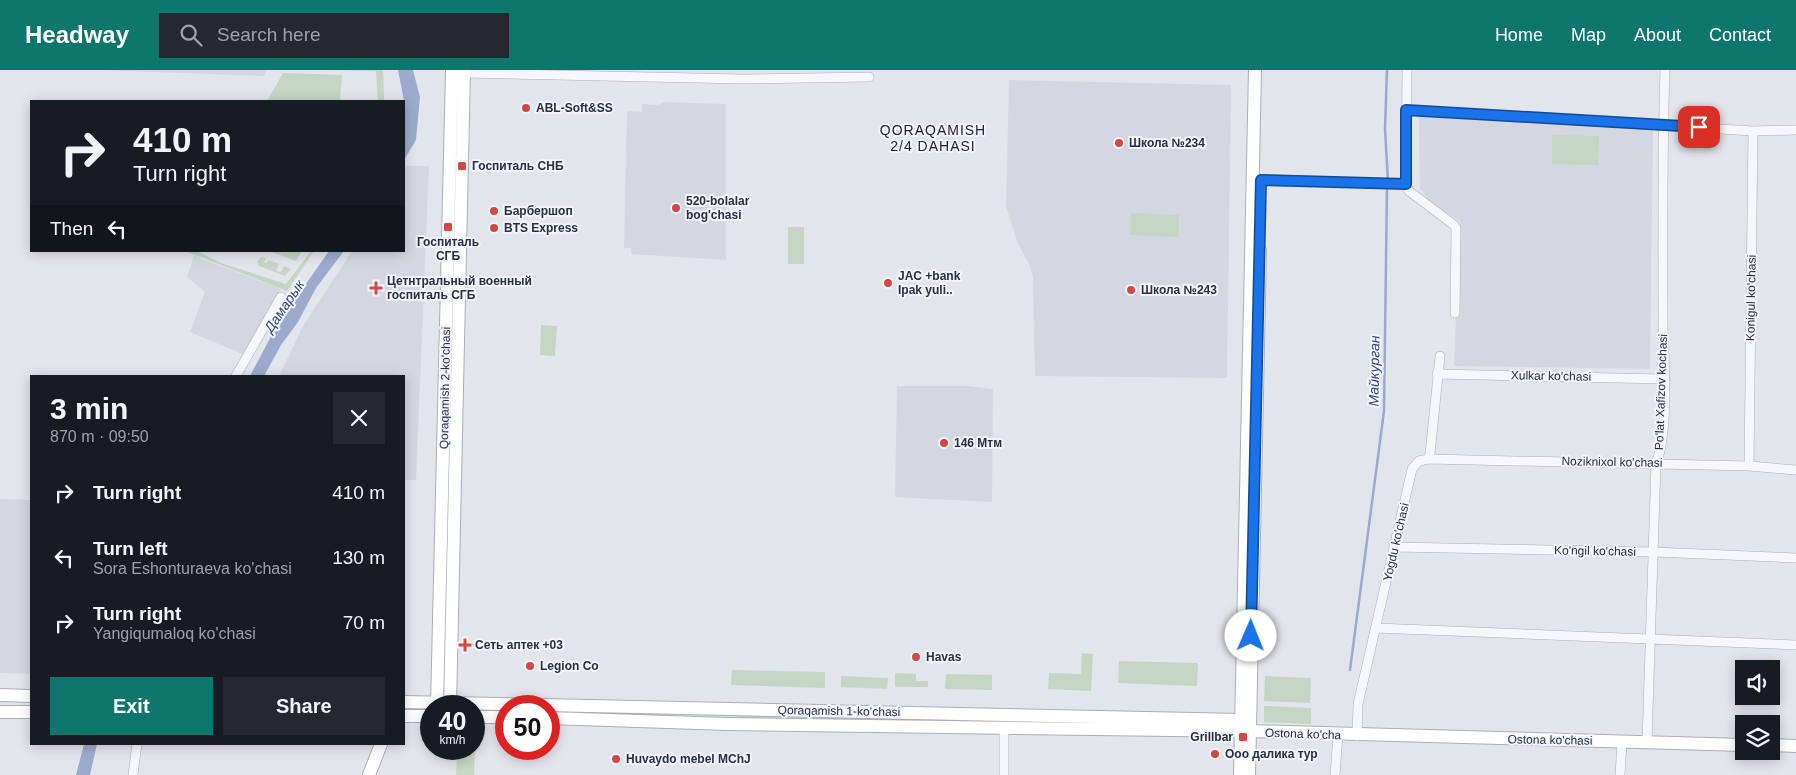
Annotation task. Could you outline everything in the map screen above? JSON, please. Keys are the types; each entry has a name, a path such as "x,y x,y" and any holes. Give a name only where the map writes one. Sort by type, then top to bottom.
{"main road":[{"path":"1255,70 1257,180"},
{"path":"1240,775 1243,727 1257,180 1263,70"},
{"name":"Qoraqamish 2-ko'chasi","path":"444,695 457,110 460,71"},
{"path":"0,695 30,696"},
{"name":"Qoraqamish 1-koʻchasi","path":"405,702 420,703"},
{"name":"Qoraqamish 1-koʻchasi","path":"485,705 727,709 1243,727"},
{"path":"727,709 727,724"},
{"path":"0,712 30,712"},
{"path":"405,716 420,716"},
{"name":"Qoraqamish 1-koʻchasi","path":"560,718 727,724 1243,727"},
{"path":"1243,727 1249,775"},
{"name":"Ostona ko'cha","path":"1243,727 1357,736"},
{"name":"Ostona ko'chasi","path":"1357,736 1735,745"},
{"path":"369,775 381,745"},
{"path":"1780,746 1796,746"}],"street":[{"path":"1407,70 1406,184 1409,191 1456,228 1455,313"},
{"name":"Po'lat Xafizov kochasi","path":"1647,742 1656,463 1662,451 1664,379 1663,124 1665,70"},
{"path":"460,71 743,79 869,77"},
{"path":"1406,110 1663,124 1752,131 1796,130"},
{"name":"Konigul ko'chasi","path":"1749,466 1752,131"},
{"path":"1257,180 1406,184"},
{"path":"237,375 281,297"},
{"path":"1428,459 1440,356"},
{"name":"Xulkar ko'chasi","path":"1437,374 1664,379"},
{"name":"Noziknixol ko'chasi","path":"1428,459 1656,463 1749,466 1796,470"},
{"name":"Yogdu ko'chasi","path":"1357,736 1358,704 1412,469 1419,461 1428,459"},
{"name":"Ko'ngil ko'chasi","path":"1394,547 1654,552 1796,558"},
{"path":"1376,628 1796,645"},
{"path":"1004,727 1004,775"},
{"path":"1335,775 1338,735"},
{"path":"1620,775 1622,742"},
{"path":"133,775 137,745"}],"shaded area":[{"path":"100,70 266,70 264,76"},
{"path":"1009,80 1231,85 1227,378 1035,376 1033,277 1029,264 1018,244 1006,206"},
{"name":"520-bolalar bog'chasi","path":"663,102 726,104 726,260 631,254 631,248 624,248 627,111 642,112 642,104 658,105"},
{"path":"1419,116 1653,128 1650,369 1454,366 1460,221 1431,203 1420,188"},
{"name":"Цетнтральный военный госпиталь СГБ","path":"407,166 429,166 416,480 405,480 405,375 279,375 304,324 351,252 405,252 405,169"},
{"path":"194,256 281,289 245,355 190,332 205,292 187,277"},
{"name":"146 Мтм","path":"897,386 968,386 993,389 992,502 895,497"},
{"path":"0,499 30,500 30,674 0,673"}],"green space":[{"path":"327,70 383,70 384,100 378,100 376,71"},
{"path":"283,73 342,75 340,100 268,100"},
{"path":"1552,135 1599,136 1598,165 1552,164"},
{"path":"1131,213 1179,215 1179,237 1130,235"},
{"path":"788,227 804,227 804,264 788,264"},
{"path":"188,252 199,252 221,263 286,284 310,252 313,252 287,291"},
{"path":"272,252 301,252 296,261"},
{"path":"261,257 266,258 264,262 267,263 269,260 279,264 276,271 281,272 284,266 291,269 285,276 259,266 257,262"},
{"path":"541,325 557,326 555,356 540,355"},
{"path":"1082,653 1093,654 1091,691 1048,689 1049,673 1081,674"},
{"path":"1119,661 1198,663 1197,686 1118,683"},
{"path":"732,670 825,672 825,688 731,685"},
{"path":"895,673 916,674 916,681 928,681 928,687 895,687"},
{"path":"946,674 992,675 992,690 945,689"},
{"path":"841,676 888,678 887,689 841,687"},
{"path":"1265,676 1311,678 1310,703 1264,701"},
{"path":"1264,706 1311,708 1311,724 1264,722"},
{"path":"737,714 1227,724 1227,727 737,718"},
{"path":"457,760 475,760 474,775 456,775"}],"water":[{"path":"398,70 413,70 420,97 416,140 405,158 405,100"},
{"path":"328,252 343,252 316,288 298,322 281,345 265,375 251,375 277,325"},
{"path":"84,745 97,745 90,775 76,775"}],"waterway":[{"name":"Майкурган","path":"1387,70 1385,129 1388,181"},
{"name":"Майкурган","path":"1350,670 1384,411 1387,186"}],"place":[{"name":"ABL-Soft&SS","path":"526,108"},
{"name":"Школа №234","path":"1119,143"},
{"name":"Госпиталь СНБ","path":"462,166"},
{"name":"520-bolalar bog'chasi","path":"676,208"},
{"name":"Барбершоп","path":"494,211"},
{"name":"Госпиталь СГБ","path":"448,227"},
{"name":"BTS Express","path":"494,228"},
{"name":"JAC +bank Ipak yuli..","path":"888,283"},
{"name":"Цетнтральный военный госпиталь СГБ","path":"376,288"},
{"name":"Школа №243","path":"1131,290"},
{"name":"146 Мтм","path":"944,443"},
{"name":"Сеть аптек +03","path":"465,645"},
{"name":"Havas","path":"916,657"},
{"name":"Legion Co","path":"530,666"},
{"name":"Grillbar","path":"1243,737"},
{"name":"Ооо далика тур","path":"1215,754"},
{"name":"Huvaydo mebel MChJ","path":"616,759"}],"district":[{"name":"QORAQAMISH 2/4 DAHASI","path":"933,138"}],"route":[{"path":"1251,636 1261,180 1406,184 1406,110 1699,127"}],"water label":[{"name":"Дамарык","path":"284,306"}]}
